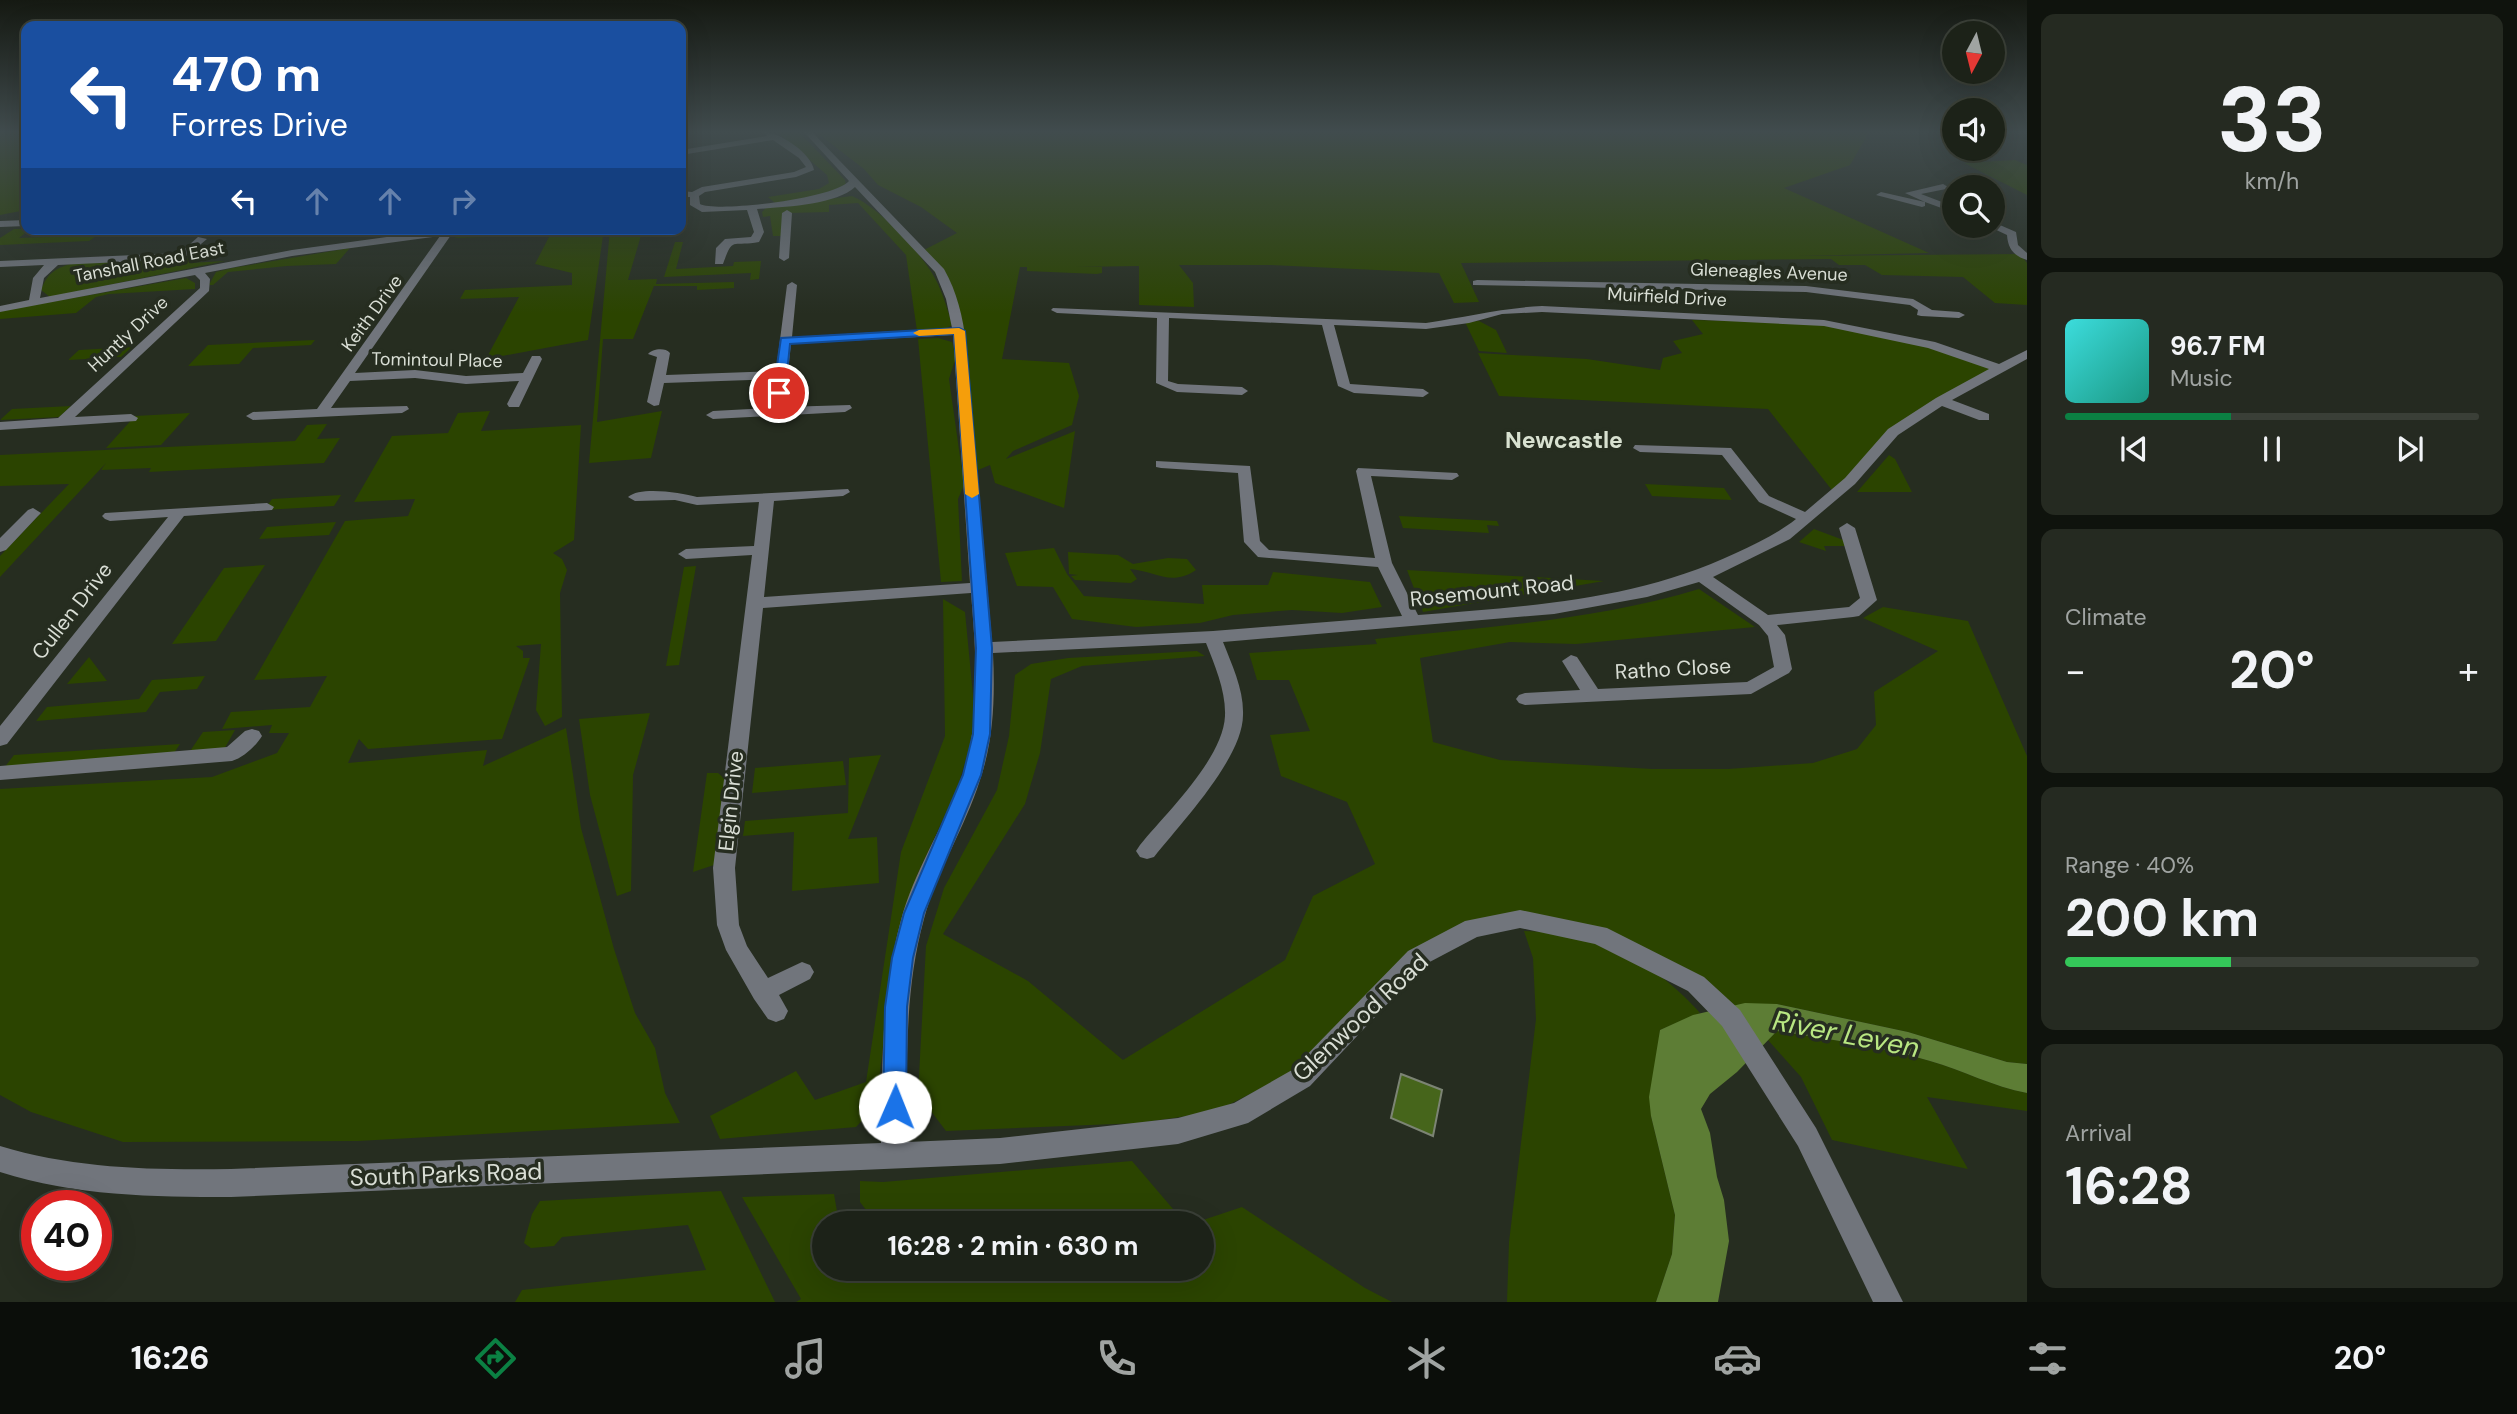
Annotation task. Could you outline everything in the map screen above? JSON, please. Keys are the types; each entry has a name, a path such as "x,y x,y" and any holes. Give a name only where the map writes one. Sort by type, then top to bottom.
{"street":[{"path":"686,194 698,193"},
{"path":"868,193 940,271 949,288 959,331 984,648 982,734 972,775 914,913 902,958 896,1007 894,1154"},
{"path":"1942,206 1876,197 1910,193 1942,206"},
{"path":"694,195 695,205 702,209 751,206 838,194 870,195"},
{"path":"751,206 759,232 770,239 784,258"},
{"path":"770,239 787,213"},
{"path":"0,224 21,223"},
{"path":"2005,231 2012,234 2013,246 2023,255"},
{"name":"Tanshall Road East","path":"0,309 197,270 417,235"},
{"name":"Keith Drive","path":"321,413 446,235"},
{"path":"0,264 183,256 202,239"},
{"path":"719,262 722,248 729,241 770,239"},
{"path":"34,303 40,272 55,262"},
{"name":"Huntly Drive","path":"62,422 205,289 205,279 197,270"},
{"name":"Gleneagles Avenue","path":"1477,283 1806,289 1913,302 1930,314"},
{"path":"777,411 792,285"},
{"path":"1602,285 1621,313"},
{"name":"Muirfield Drive","path":"1057,310 1426,326 1469,320 1502,311 1621,313 1824,323 1931,345 2000,369"},
{"name":"Gleneagles Avenue","path":"1915,313 1959,315"},
{"path":"1163,315 1162,383 1177,388 1242,391"},
{"path":"1327,322 1344,386 1354,389 1423,393"},
{"path":"785,341 959,331"},
{"path":"653,402 664,354 654,354"},
{"name":"Rosemount Road","path":"984,648 1213,636 1554,609 1647,592 1701,576 1785,536 1850,481 1893,432 1941,401 2027,354"},
{"name":"Tomintoul Place","path":"514,404 536,359"},
{"name":"Tomintoul Place","path":"347,377 415,374 466,380 527,377"},
{"path":"659,379 781,375"},
{"path":"1941,401 1984,417"},
{"path":"713,415 845,408"},
{"path":"253,416 402,409"},
{"path":"0,426 131,418"},
{"path":"1640,448 1726,452 1764,499 1808,519"},
{"path":"1161,464 1245,469 1252,542 1264,554 1384,563"},
{"path":"1412,620 1384,563 1363,471 1452,476"},
{"path":"635,498 675,496 697,501 843,492"},
{"name":"Elgin Drive","path":"767,497 724,868 728,925 737,950 769,1001 802,972"},
{"path":"110,516 267,507"},
{"name":"Cullen Drive","path":"0,738 180,512"},
{"path":"0,547 33,513"},
{"path":"1765,621 1853,612 1869,600 1847,528"},
{"path":"686,554 760,550"},
{"name":"Ratho Close","path":"1525,699 1751,688 1783,669 1776,635 1765,621 1701,576"},
{"path":"754,603 979,587"},
{"path":"1147,851 1219,758 1234,725 1230,688 1213,636"},
{"name":"Ratho Close","path":"1571,661 1593,696"},
{"path":"0,773 232,754 252,736"},
{"name":"Glenwood Road","path":"894,1154 1000,1151 1178,1131 1239,1114 1301,1078 1416,958 1473,928 1520,919 1599,935 1696,984 1731,1018 1807,1137 1888,1302"},
{"name":"South Parks Road","path":"0,1159 67,1178 180,1183 894,1154"}],"shaded area":[{"path":"0,193 21,193 21,211 0,215"},
{"path":"795,193 835,193 775,203 768,197"},
{"path":"893,193 1795,193 1929,253 1797,256 2020,254 2027,263 2027,305 1995,303 1963,277 1882,275 1865,265 1839,265 1831,259 1461,263 1479,302 1454,303 1439,273 1271,265 1179,265 1193,283 1194,307 1139,305 1139,266 1076,267 1102,267 1102,273 1097,274 1027,271 1027,267 1020,267 1002,359 1069,363 1079,396 1072,425 1013,451 1006,459 1075,431 1064,508 995,483 990,465 971,473 954,304 922,251 957,233 921,207"},
{"path":"852,196 888,221 923,260 938,284 952,325 944,330 917,331 906,255 858,203 829,205 829,212 787,213 785,236 773,236 770,216 763,217 762,212 767,207"},
{"path":"14,229 21,229 23,235 19,238 98,235 89,241 0,245 0,238"},
{"path":"468,235 550,235 452,238"},
{"path":"550,235 603,235 588,340 486,359 519,297 460,299 465,290 572,285 572,273 535,264"},
{"path":"609,235 641,235 628,280 657,279 656,284 734,282 734,288 697,290 697,286 654,286 633,339 603,339 597,422 662,411 651,458 589,463"},
{"path":"675,242 683,242 676,269 733,266 734,262 761,261 759,279 750,280 751,273 664,277"},
{"path":"350,248 336,264 228,272 213,285 209,285 216,272"},
{"path":"193,258 189,263 225,261 50,297 41,290 53,272 74,263"},
{"path":"186,278 195,283 195,289 109,294 96,297 76,313 0,319 0,311"},
{"path":"1692,320 1824,323 1883,333 2000,369 1893,432 1835,494 1768,409 1499,396 1478,353 1587,359 1660,370 1663,358 1682,353 1673,341 1703,334"},
{"path":"1479,321 1496,330 1507,353 1479,351 1465,322"},
{"path":"938,338 952,342 956,357 949,379 964,485 958,499 962,581 941,582 918,339"},
{"path":"315,340 311,345 253,348 239,364 188,366 208,345"},
{"path":"132,347 121,357 68,360 79,350"},
{"path":"71,406 59,417 0,420 12,409"},
{"path":"490,411 481,431 581,425 574,540 553,553 562,559 567,570 560,593 562,717 545,726 536,710 541,644 516,646 523,651 523,658 530,658 502,739 368,749 359,739 348,763 487,750 483,766 566,728 581,828 614,949 635,1013 655,1048 665,1093 680,1123 358,1141 123,1142 31,1112 0,1095 0,789 212,777 277,753 289,733 269,733 272,725 222,729 231,712 310,707 327,676 254,680 345,521 408,516 415,499 354,502 392,436 448,433 458,413"},
{"path":"190,413 161,445 106,448 135,416"},
{"path":"327,424 317,439 340,438 324,463 149,472 151,468 101,470 106,463 0,577 0,556 69,484 0,486 0,455 295,441 307,425"},
{"path":"1889,455 1895,459 1912,492 1857,492"},
{"path":"1645,484 1724,488 1732,500 1652,496"},
{"path":"341,495 334,506 264,510 272,499"},
{"path":"1399,516 1497,521 1499,526 1487,525 1489,533 1403,528"},
{"path":"336,522 329,535 259,539 267,527"},
{"path":"1814,529 1846,541 1845,546 1824,546 1826,551 1799,542"},
{"path":"1054,548 1067,574 1084,596 1204,604 1202,585 1268,585 1273,572 1370,582 1382,607 1342,613 1292,610 1233,615 1200,623 1136,627 1072,619 1053,587 1017,586 1005,553"},
{"path":"1068,552 1118,555 1133,564 1168,558 1187,559 1196,570 1171,578 1130,569 1137,579 1131,583 1075,580 1071,576 1078,575 1069,574"},
{"path":"265,565 216,641 172,644 224,568"},
{"path":"696,566 679,665 666,666 684,567"},
{"path":"1407,570 1604,581 1423,612"},
{"path":"1699,589 1755,627 1576,644 1510,642 1420,658 1433,742 1500,760 1652,769 1728,769 1813,763 1857,749 1876,725 1874,692 1938,651 1863,618 1883,607 1968,621 2027,756 2027,1064 2007,1062 1908,1032 1777,1004 1725,1006 1599,935 1520,919 1416,958 1296,1071 1214,1112 1139,1123 946,1131 918,1094 926,946 944,888 997,790 1009,736 1015,675 1031,664 1068,658 1197,651 1205,656 1082,666 1051,679 1040,753 1025,804 943,934 1028,981 1123,1060 1285,960 1313,896 1375,864 1347,802 1281,776 1270,735 1310,731 1289,680 1257,680 1249,653 1377,644 1375,639 1538,622 1619,609"},
{"path":"943,599 965,612 976,726 957,789 917,875 895,944 876,1106 856,1127 720,1139 710,1116 796,1071 815,1100 866,1082 901,852 945,736"},
{"path":"89,657 107,681 67,684"},
{"path":"205,676 197,689 160,692 146,712 36,721 47,707 139,699 152,680"},
{"path":"650,713 633,775 631,891 617,896 590,795 579,719"},
{"path":"235,730 222,753 188,754 203,732"},
{"path":"180,744 172,756 4,768 14,755"},
{"path":"881,755 848,839 877,837 879,883 792,891 794,832 743,836 745,821 848,813 849,758"},
{"path":"843,761 846,785 752,793 755,768"},
{"path":"707,773 718,773 725,779 714,865 693,872"},
{"path":"1524,931 1586,938 1620,949 1663,978 1700,1013 1660,1030 1651,1116 1675,1215 1672,1254 1656,1302 1507,1302 1509,1242 1536,1019 1533,958"},
{"path":"1777,1031 1873,1047 1942,1065 2002,1087 2027,1093 2027,1111 1927,1097 1968,1169 1832,1140 1801,1077 1768,1040"},
{"path":"1132,1161 1175,1211 867,1211 860,1202 860,1181 883,1182"},
{"path":"721,1191 775,1302 515,1302 522,1290 706,1270 688,1225 562,1237 554,1246 531,1248 524,1243 532,1214 540,1201"},
{"path":"834,1194 837,1211 812,1211 812,1281 1214,1281 1214,1216 1242,1207 1365,1288 1392,1302 796,1302 801,1299 742,1197"}],"water":[{"name":"River Leven","path":"1745,1003 1777,1004 1908,1032 2007,1062 2027,1064 2027,1093 1911,1056 1854,1043 1777,1031 1737,1072 1710,1094 1701,1109 1710,1133 1717,1177 1724,1200 1729,1241 1718,1302 1656,1302 1672,1254 1675,1215 1651,1116 1649,1097 1660,1030 1693,1015"}],"building":[{"path":"1401,1074 1442,1090 1433,1136 1391,1118"}],"slow traffic":[{"path":"919,333 959,331 972,494"}],"district":[{"name":"Newcastle","path":"1564,440"}],"route":[{"path":"779,393 785,341 959,331 984,648 982,734 960,810 914,913 902,958 896,1007 895,1107"}]}
